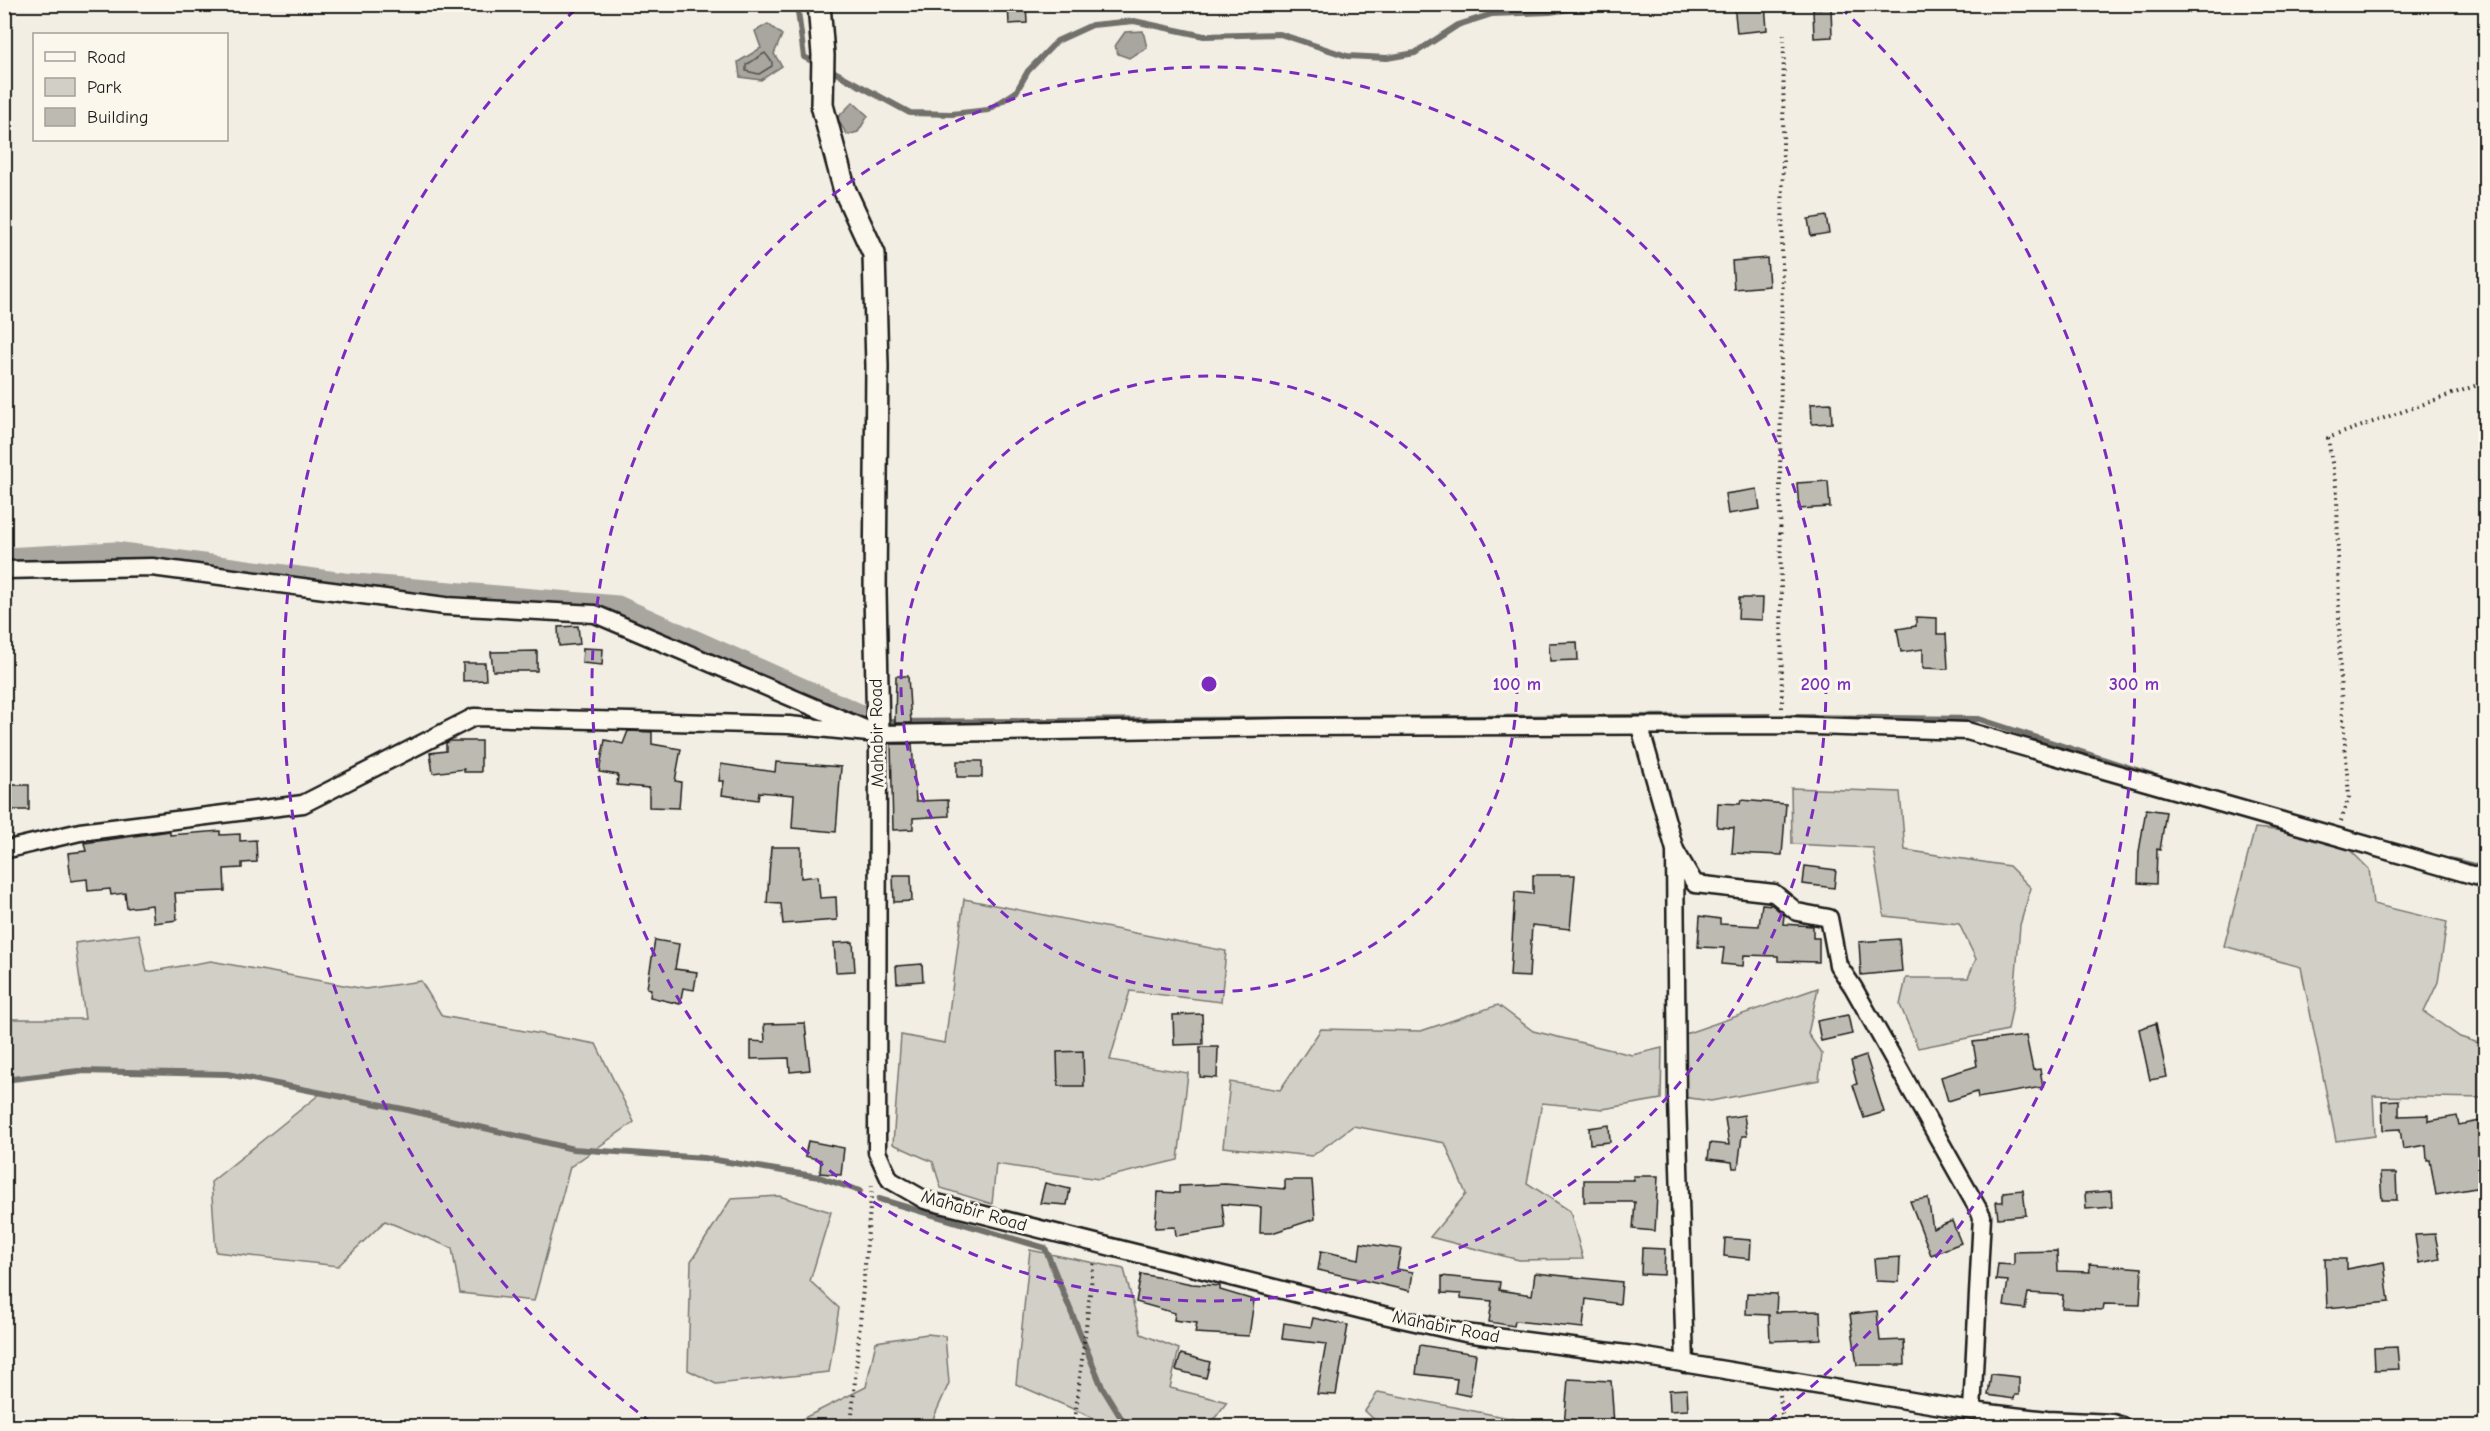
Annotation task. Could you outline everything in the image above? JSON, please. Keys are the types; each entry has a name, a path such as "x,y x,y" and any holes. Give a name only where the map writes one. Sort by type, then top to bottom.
{"street":[{"name":"Mahabir Road","path":"819,4 823,55 822,105 844,191 874,254 877,366 875,592 878,734 877,1152 890,1180 925,1200 1370,1312 1465,1333 1685,1364 1972,1411 2047,1420 2113,1423 2122,1426"},
{"path":"4,570 152,567 445,606 595,614 878,734"},
{"path":"4,850 80,832 303,804 474,717 789,725 878,734 1290,727 1783,726 1967,731 2486,879"},
{"path":"1640,727 1675,850 1695,884 1774,893 1797,912 1829,918 1838,965 1853,987 1982,1216 1972,1411"},
{"path":"1675,850 1677,1100 1685,1364"}],"path":[{"path":"1783,726 1780,486 1784,30"},
{"path":"2336,836 2349,797 2340,678 2337,494 2328,438 2486,382"},
{"path":"851,1426 869,1206 877,1152"},
{"path":"1074,1426 1096,1244"},
{"path":"1779,1379 1783,1426"}],"green space":[{"path":"1791,788 1900,792 1905,850 2009,866 2031,888 2020,925 2014,998 2008,1030 1918,1048 1900,1005 1906,978 1968,978 1976,959 1959,924 1884,916 1873,848 1792,844"},
{"path":"2255,828 2336,836 2369,869 2373,904 2447,922 2438,982 2424,1012 2460,1037 2485,1045 2485,1098 2373,1096 2375,1136 2336,1141 2301,967 2224,946"},
{"path":"964,899 1226,951 1221,1002 1130,991 1110,1060 1188,1073 1178,1160 1099,1179 996,1164 992,1204 941,1188 933,1162 893,1144 901,1035 945,1043"},
{"path":"139,934 147,972 211,961 365,989 421,981 442,1016 596,1044 634,1122 570,1167 534,1301 460,1293 452,1248 385,1221 338,1266 216,1252 211,1182 321,1093 227,1074 78,1071 5,1080 5,1019 85,1019 75,943"},
{"path":"1818,988 1808,1034 1822,1054 1819,1080 1711,1101 1683,1097 1685,1034"},
{"path":"1498,1005 1533,1031 1632,1055 1662,1048 1661,1099 1603,1109 1542,1103 1527,1183 1570,1211 1583,1259 1519,1260 1430,1237 1466,1194 1445,1143 1353,1126 1312,1156 1223,1147 1230,1082 1280,1090 1321,1029 1421,1031"},
{"path":"779,1196 831,1212 810,1281 839,1308 829,1372 716,1384 688,1370 691,1261 731,1199"},
{"path":"1030,1250 1124,1269 1141,1334 1179,1349 1170,1388 1227,1402 1209,1426 1112,1426 1016,1384"},
{"path":"927,1334 945,1336 949,1383 930,1426 826,1426 800,1420 866,1387 876,1342"},
{"path":"1378,1392 1549,1426 1381,1426 1365,1411"}],"water":[{"path":"768,24 782,35 774,54 782,66 761,80 740,77 738,62 761,48 755,31"},
{"path":"1143,31 1147,48 1129,58 1118,54 1115,46 1125,32"},
{"path":"853,102 868,116 858,132 847,135 837,118"}],"building":[{"path":"1008,4 1026,4 1027,23 1009,24"},
{"path":"1734,4 1765,4 1767,30 1737,33"},
{"path":"1831,8 1832,37 1814,38 1813,9"},
{"path":"1826,216 1829,233 1811,236 1808,219"},
{"path":"1767,258 1769,286 1734,289 1732,261"},
{"path":"1831,403 1832,423 1812,424 1811,404"},
{"path":"1828,481 1830,507 1799,509 1797,483"},
{"path":"1757,489 1760,509 1728,514 1725,494"},
{"path":"1739,598 1763,598 1762,620 1738,619"},
{"path":"1916,617 1937,618 1937,634 1946,634 1948,669 1923,668 1923,649 1901,652 1897,629 1916,626"},
{"path":"578,626 580,644 559,646 558,627"},
{"path":"1577,642 1578,660 1550,661 1549,643"},
{"path":"583,648 603,649 602,665 582,663"},
{"path":"537,651 537,671 493,671 491,652"},
{"path":"463,663 485,663 486,680 463,681"},
{"path":"896,676 908,676 911,723 895,723"},
{"path":"628,731 652,732 652,744 681,749 675,781 681,782 679,808 649,807 649,788 617,785 618,775 599,772 605,740 623,744"},
{"path":"481,741 481,772 464,772 464,769 433,773 430,753 446,751 446,743"},
{"path":"891,744 912,744 916,801 948,800 949,816 913,818 913,829 893,830"},
{"path":"957,761 982,761 982,777 957,777"},
{"path":"776,762 841,767 836,832 792,828 794,795 759,792 758,800 722,795 724,781 719,781 721,764 775,772"},
{"path":"4,785 29,785 29,810 4,810"},
{"path":"1741,800 1786,804 1782,855 1732,853 1734,828 1717,827 1718,803 1740,804"},
{"path":"2146,809 2166,812 2160,850 2157,849 2156,884 2138,883 2139,852"},
{"path":"170,831 170,835 220,831 220,835 240,834 240,841 256,840 257,862 242,863 242,868 224,869 225,891 175,893 177,920 154,923 152,905 127,908 125,893 111,895 110,889 88,891 87,879 71,881 68,853 86,851 84,843"},
{"path":"771,847 801,847 801,878 818,876 820,898 836,897 837,920 783,924 781,904 767,903"},
{"path":"1805,866 1836,870 1834,888 1803,884"},
{"path":"893,875 911,875 912,901 894,902"},
{"path":"1533,875 1575,875 1570,929 1532,925 1529,977 1510,976 1515,892 1533,894"},
{"path":"1762,904 1772,905 1784,915 1783,924 1813,926 1813,938 1819,938 1819,962 1778,961 1778,956 1744,955 1743,966 1722,964 1724,948 1698,947 1700,916 1720,919 1720,924 1759,926"},
{"path":"1899,939 1902,971 1861,975 1859,942"},
{"path":"655,940 679,944 675,969 697,972 694,990 683,988 680,1004 650,997 651,989 647,988"},
{"path":"853,942 855,971 836,972 834,943"},
{"path":"922,964 923,981 897,983 896,966"},
{"path":"1202,1014 1203,1044 1174,1045 1173,1015"},
{"path":"1848,1015 1852,1034 1821,1041 1817,1021"},
{"path":"805,1023 810,1070 790,1072 789,1058 751,1059 751,1041 765,1042 764,1024"},
{"path":"2156,1023 2167,1077 2150,1080 2139,1029"},
{"path":"2026,1036 2033,1070 2040,1069 2043,1087 1978,1098 1977,1092 1948,1101 1941,1077 1977,1066 1973,1042"},
{"path":"1200,1047 1218,1047 1217,1078 1200,1077"},
{"path":"1083,1051 1084,1086 1058,1086 1057,1052"},
{"path":"1866,1056 1884,1112 1864,1118 1853,1085 1857,1084 1851,1061"},
{"path":"2399,1100 2399,1116 2429,1115 2429,1121 2457,1116 2459,1125 2486,1120 2486,1159 2482,1160 2485,1179 2481,1179 2481,1187 2436,1195 2430,1160 2427,1160 2426,1145 2403,1149 2400,1129 2383,1130 2382,1101"},
{"path":"1744,1115 1747,1136 1742,1136 1738,1168 1733,1168 1732,1162 1708,1159 1710,1143 1729,1145 1725,1118"},
{"path":"1609,1125 1610,1142 1590,1144 1589,1128"},
{"path":"808,1141 844,1148 841,1175 820,1173 821,1160 805,1156"},
{"path":"2380,1173 2396,1173 2397,1200 2382,1200"},
{"path":"1633,1176 1658,1176 1655,1231 1633,1229 1635,1202 1584,1202 1584,1180 1634,1180"},
{"path":"1285,1180 1312,1180 1315,1219 1272,1233 1260,1233 1261,1207 1222,1204 1225,1228 1176,1236 1175,1227 1155,1228 1158,1192 1179,1193 1179,1186 1225,1184 1285,1189"},
{"path":"1045,1183 1070,1189 1067,1205 1040,1203"},
{"path":"2023,1190 2026,1215 1998,1218 1996,1202 2003,1202 2003,1192"},
{"path":"2111,1191 2112,1207 2086,1209 2085,1193"},
{"path":"1928,1198 1933,1229 1952,1221 1961,1243 1931,1255 1910,1201"},
{"path":"2435,1234 2440,1259 2419,1263 2415,1235"},
{"path":"1725,1238 1751,1240 1750,1259 1724,1256"},
{"path":"1361,1243 1401,1249 1397,1269 1413,1272 1410,1291 1318,1270 1321,1251 1359,1259"},
{"path":"1642,1248 1665,1249 1664,1275 1641,1274"},
{"path":"2057,1251 2058,1271 2090,1272 2089,1264 2142,1268 2140,1305 2104,1304 2103,1310 2062,1308 2063,1295 2028,1293 2025,1309 2004,1306 2008,1281 1996,1280 1998,1264 2014,1265 2014,1252"},
{"path":"1900,1257 1899,1282 1876,1281 1874,1259"},
{"path":"2325,1259 2346,1259 2346,1269 2384,1262 2389,1302 2327,1308"},
{"path":"1535,1273 1622,1282 1620,1304 1586,1299 1583,1328 1515,1321 1514,1326 1489,1322 1492,1301 1461,1298 1461,1294 1442,1293 1442,1276 1500,1282 1499,1290 1532,1295"},
{"path":"1141,1274 1192,1284 1220,1286 1220,1290 1254,1300 1249,1336 1195,1333 1197,1323 1174,1320 1175,1313 1136,1302"},
{"path":"1747,1293 1777,1294 1776,1312 1820,1311 1821,1339 1770,1341 1769,1315 1746,1314"},
{"path":"1877,1311 1880,1341 1904,1340 1905,1365 1857,1365 1850,1314"},
{"path":"1313,1318 1348,1325 1336,1395 1317,1394 1326,1344 1282,1339 1284,1323 1311,1327"},
{"path":"1420,1345 1476,1354 1470,1396 1455,1393 1457,1379 1416,1374"},
{"path":"2397,1347 2399,1369 2375,1370 2374,1348"},
{"path":"1181,1354 1210,1362 1206,1378 1176,1370"},
{"path":"1991,1374 2019,1377 2019,1395 2015,1395 2014,1399 1988,1395"},
{"path":"1568,1379 1611,1381 1614,1424 1564,1426"},
{"path":"1687,1389 1688,1410 1670,1411 1669,1390"}],"waterway":[{"path":"797,4 804,57 818,64"},
{"path":"827,68 910,113 952,114 988,110 1016,92 1028,71 1057,41 1092,25 1134,21 1204,36 1280,34 1347,56 1387,58 1415,53 1458,25 1492,14 1550,12 1603,4"},
{"path":"4,558 115,552 344,583 618,606 864,716"},
{"path":"886,722 1769,716"},
{"path":"1792,717 1979,719 2152,775"},
{"path":"2450,860 2486,869"},
{"path":"4,1080 78,1071 227,1074 408,1110 573,1149 704,1158 819,1177 860,1191"},
{"path":"879,1199 1045,1248 1102,1387 1126,1426"}]}
